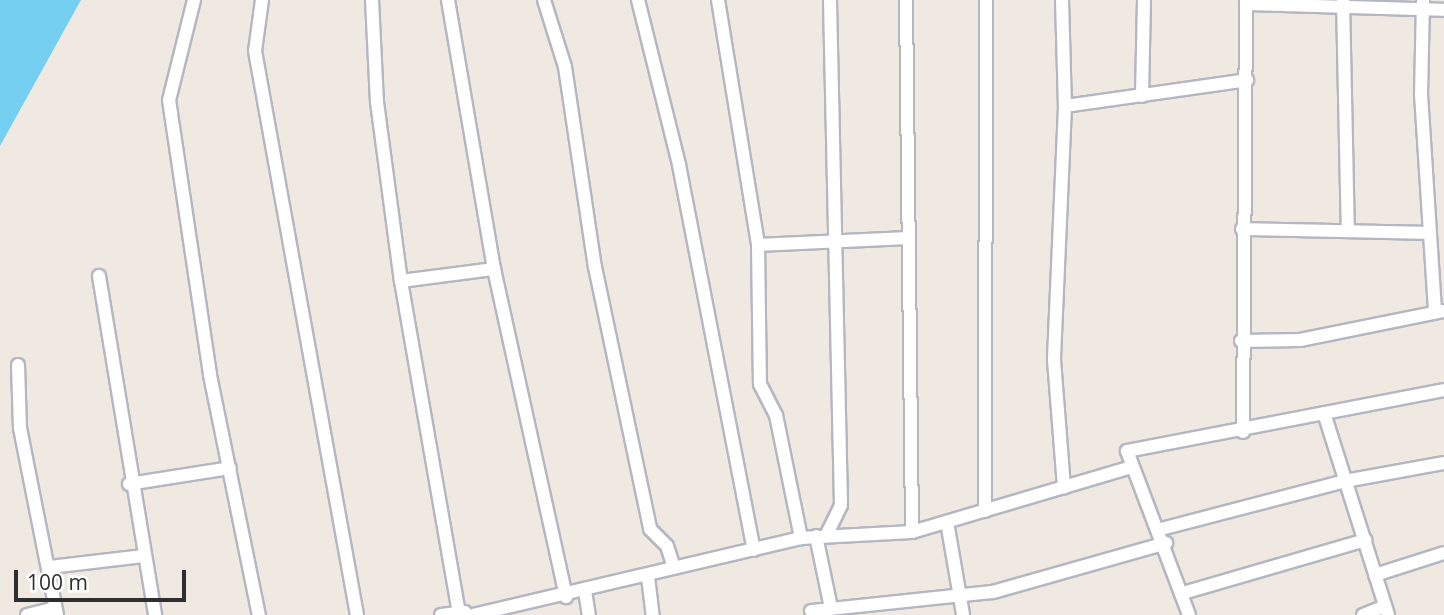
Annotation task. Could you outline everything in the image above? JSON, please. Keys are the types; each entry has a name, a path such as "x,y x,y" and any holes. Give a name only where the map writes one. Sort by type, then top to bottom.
{"street":[{"path":"194,0 169,100 186,239 259,615"},
{"path":"262,0 255,51 357,615"},
{"path":"372,0 377,102 401,281 458,609"},
{"path":"448,0 494,269 566,597"},
{"path":"544,0 565,67 594,267 650,529 667,546 674,568"},
{"path":"638,0 679,166 754,550"},
{"path":"718,0 758,246 760,384 776,415 801,538"},
{"path":"830,0 833,241 841,505 822,535 831,608"},
{"path":"906,0 912,531"},
{"path":"985,511 986,0"},
{"path":"1062,0 1065,106 1054,360 1064,488"},
{"path":"1142,96 1144,0"},
{"path":"1243,432 1241,341 1247,80 1246,2 1422,4 1444,10"},
{"path":"1344,3 1348,230"},
{"path":"1241,341 1300,340 1439,312 1427,233 1422,4"},
{"path":"1065,106 1247,80"},
{"path":"1242,229 1427,233"},
{"path":"758,246 908,238"},
{"path":"401,281 494,269"},
{"path":"99,276 129,484 155,615"},
{"path":"18,365 20,428 50,567 56,611 27,615"},
{"path":"1189,615 1161,529 1126,451 1243,432 1444,390"},
{"path":"1324,413 1386,611 1363,615"},
{"path":"1161,529 1345,481 1444,463"},
{"path":"441,615 458,609 472,615 566,597 801,538 912,531 1132,467"},
{"path":"129,484 230,468"},
{"path":"947,522 963,596 963,615"},
{"path":"1183,593 1365,540"},
{"path":"811,611 963,596 1166,543"},
{"path":"1375,575 1444,553"},
{"path":"50,567 143,556"},
{"path":"648,577 653,615"},
{"path":"584,591 589,615"}],"water":[{"path":"0,0 81,0 0,146"}]}
